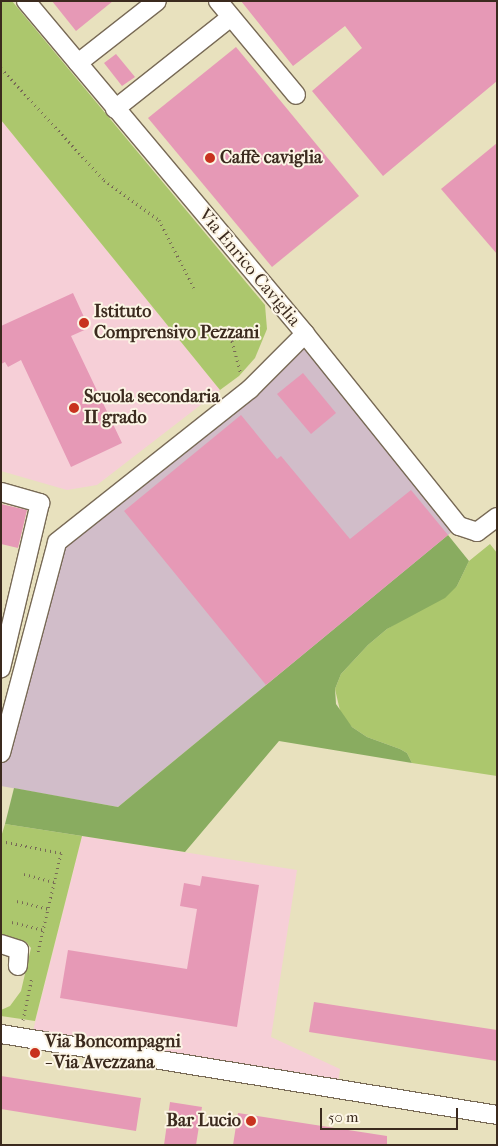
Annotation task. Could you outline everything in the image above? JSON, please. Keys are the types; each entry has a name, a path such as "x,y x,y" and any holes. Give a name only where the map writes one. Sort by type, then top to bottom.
{"street":[{"name":"Via Enrico Caviglia","path":"26,1 305,334 459,526 472,532 477,532 497,517"},
{"path":"78,63 157,1"},
{"path":"218,1 296,95"},
{"path":"115,109 231,17"},
{"path":"2,751 57,542 250,389 305,334"},
{"path":"1,492 40,503 1,668"},
{"path":"1,944 19,950 26,966"},
{"path":"1,1034 497,1115"}],"path":[{"path":"1,68 104,180 159,220 194,288"},
{"path":"222,329 232,341 243,377"},
{"path":"1,841 61,853 37,958"},
{"path":"24,874 54,882"},
{"path":"17,901 48,909"},
{"path":"12,922 43,930"},
{"path":"22,1023 26,966"}],"shaded area":[{"name":"Istituto Comprensivo Pezzani","path":"1,120 220,390 97,485 67,490 1,471"},
{"path":"305,334 459,526 118,807 1,786 1,753 54,549"},
{"path":"82,836 297,870 271,1037 340,1069 337,1089 31,1039"}],"green space":[{"path":"1,1 12,1 265,305 267,329 255,358 239,376 220,390 1,120"},
{"path":"448,535 469,561 457,586 445,598 387,629 368,645 341,674 335,689 336,704 352,727 367,737 407,753 412,763 279,741 185,852 5,824 14,788 118,807"},
{"path":"490,544 497,553 497,776 412,763 407,753 367,737 352,727 341,715 335,689 341,674 368,645 387,629 457,586 469,561"},
{"path":"5,824 82,836 35,1021 1,1016 1,1010 10,1006 21,991 31,948 26,942 1,935 1,837"}],"building":[{"path":"52,1 113,1 76,31"},
{"path":"241,1 497,1 497,81 383,176 312,91 362,48 345,26 293,66"},
{"path":"236,47 359,196 272,267 148,118"},
{"path":"116,54 135,77 122,86 104,63"},
{"path":"497,143 497,254 441,189"},
{"name":"Scuola secondaria II grado","path":"73,293 89,328 71,336 122,443 71,467 21,360 8,367 5,362 1,364 1,326"},
{"path":"303,373 336,413 311,434 277,394"},
{"path":"241,415 277,459 281,456 350,539 411,490 448,535 266,685 124,511"},
{"path":"1,504 27,510 18,548 1,544"},
{"path":"202,876 259,885 237,1027 60,998 68,950 187,969 197,909 180,906 184,883 200,886"},
{"path":"314,1002 497,1030 497,1061 309,1032"},
{"path":"1,1076 141,1098 136,1131 1,1109"},
{"path":"170,1102 202,1107 196,1145 164,1145"},
{"path":"238,1113 387,1136 387,1145 233,1145"}],"place":[{"name":"Caffè caviglia","path":"210,158"},
{"name":"Istituto Comprensivo Pezzani","path":"84,323"},
{"name":"Scuola secondaria II grado","path":"74,408"},
{"name":"Via Boncompagni - Via Avezzana","path":"35,1053"},
{"name":"Bar Lucio","path":"251,1121"}]}
